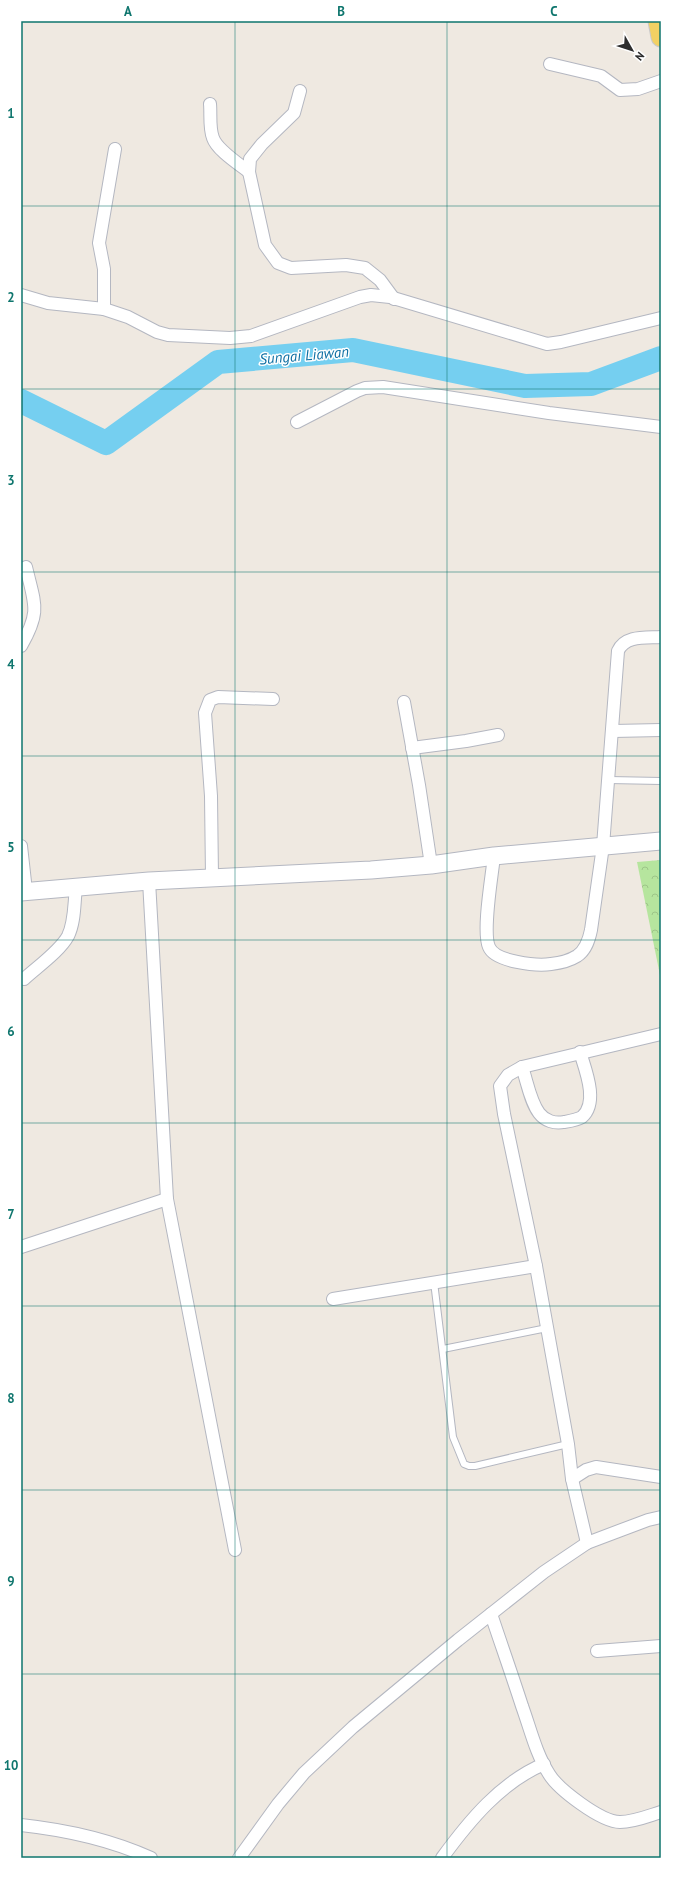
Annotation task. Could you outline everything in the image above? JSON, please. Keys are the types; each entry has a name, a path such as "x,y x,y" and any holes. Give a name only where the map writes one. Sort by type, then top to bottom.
{"main road":[{"path":"658,21 661,37"}],"street":[{"path":"550,64 601,76 620,90 638,89 661,81"},
{"path":"300,91 294,113 262,144 250,159 249,172 265,245 278,262 291,268 346,265 365,268 380,280 394,298"},
{"path":"210,104 211,131 213,139 218,146 249,172"},
{"path":"104,309 104,269 99,242 115,149"},
{"path":"21,295 53,304 104,309 128,317 157,332 168,335 230,338 251,336 360,297 371,295 394,298 547,344 661,318"},
{"path":"297,422 357,391 365,388 383,387 549,413 661,427"},
{"path":"21,646 32,627 36,610 26,567"},
{"path":"494,856 486,934 489,949 497,956 507,960 537,965 566,961 577,956 588,943 593,920 603,846 618,651 621,644 628,640 661,637"},
{"path":"212,878 211,796 204,719 206,706 210,700 218,697 273,699"},
{"path":"404,702 431,865"},
{"path":"612,731 661,730"},
{"path":"412,748 466,741 498,734"},
{"path":"21,846 24,891 149,881 371,870 431,865 494,856 661,841"},
{"path":"149,881 167,1199 235,1550"},
{"path":"24,979 57,949 67,937 72,925 76,888"},
{"path":"587,1542 572,1479 568,1444 536,1266 504,1114 500,1086 508,1075 522,1067 661,1034"},
{"path":"522,1067 534,1105 540,1113 549,1121 556,1122 576,1120 585,1113 590,1097 580,1052"},
{"path":"21,1247 167,1199"},
{"path":"332,1299 536,1266"},
{"path":"572,1479 586,1470 596,1467 661,1477"},
{"path":"240,1858 278,1804 321,1757 353,1728 491,1614 544,1572 587,1542 648,1520 661,1517"},
{"path":"491,1614 544,1764 550,1775 594,1814 609,1820 619,1823 633,1821 661,1812"},
{"path":"597,1651 661,1646"},
{"path":"442,1858 473,1819 493,1799 528,1771 544,1764"},
{"path":"21,1825 56,1829 102,1839 151,1858"}],"lane":[{"path":"609,780 661,781"},
{"path":"434,1282 453,1437 464,1464 475,1466 568,1444"},
{"path":"443,1349 547,1328"}],"green space":[{"path":"661,860 661,980 637,862"}],"waterway":[{"name":"Sungai Liawan","path":"21,401 106,443 218,362 353,350 525,386 591,384 661,358"}]}
